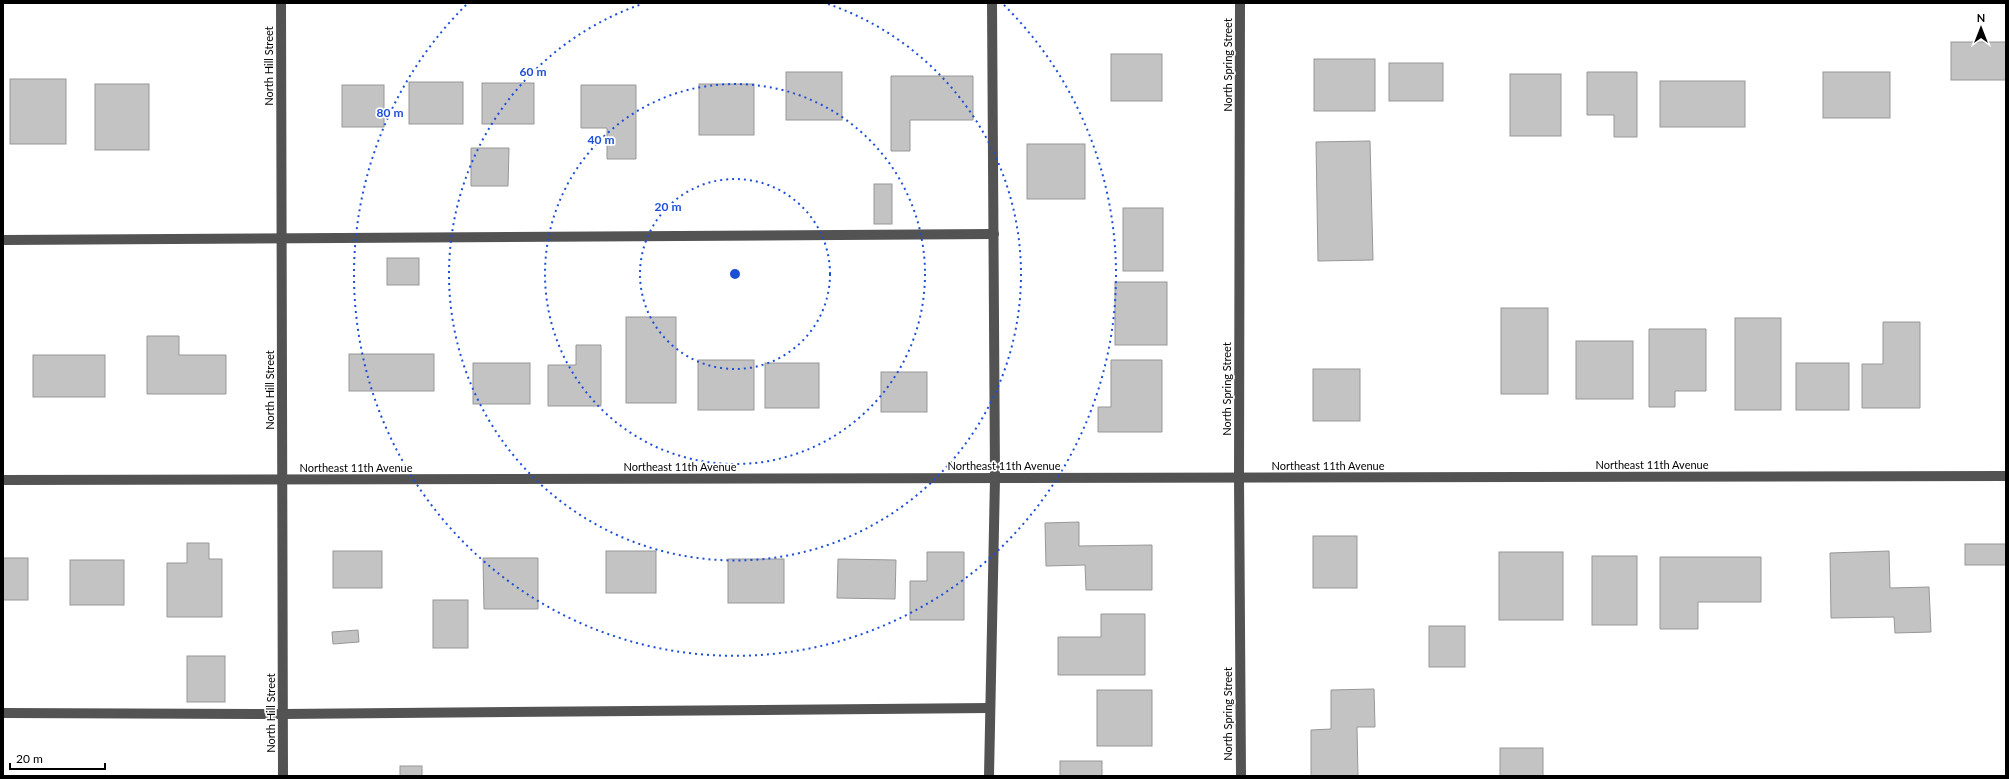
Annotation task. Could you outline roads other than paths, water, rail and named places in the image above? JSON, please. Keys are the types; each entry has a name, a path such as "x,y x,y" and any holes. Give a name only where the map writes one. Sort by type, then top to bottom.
{"street":[{"name":"North Hill Street","path":"280,3 283,776"},
{"path":"989,776 995,478 992,3"},
{"name":"North Spring Street","path":"1240,3 1239,478 1241,776"},
{"path":"3,240 994,234"},
{"name":"Northeast 11th Avenue","path":"3,480 2006,476"},
{"path":"3,713 283,714 990,708"}]}
